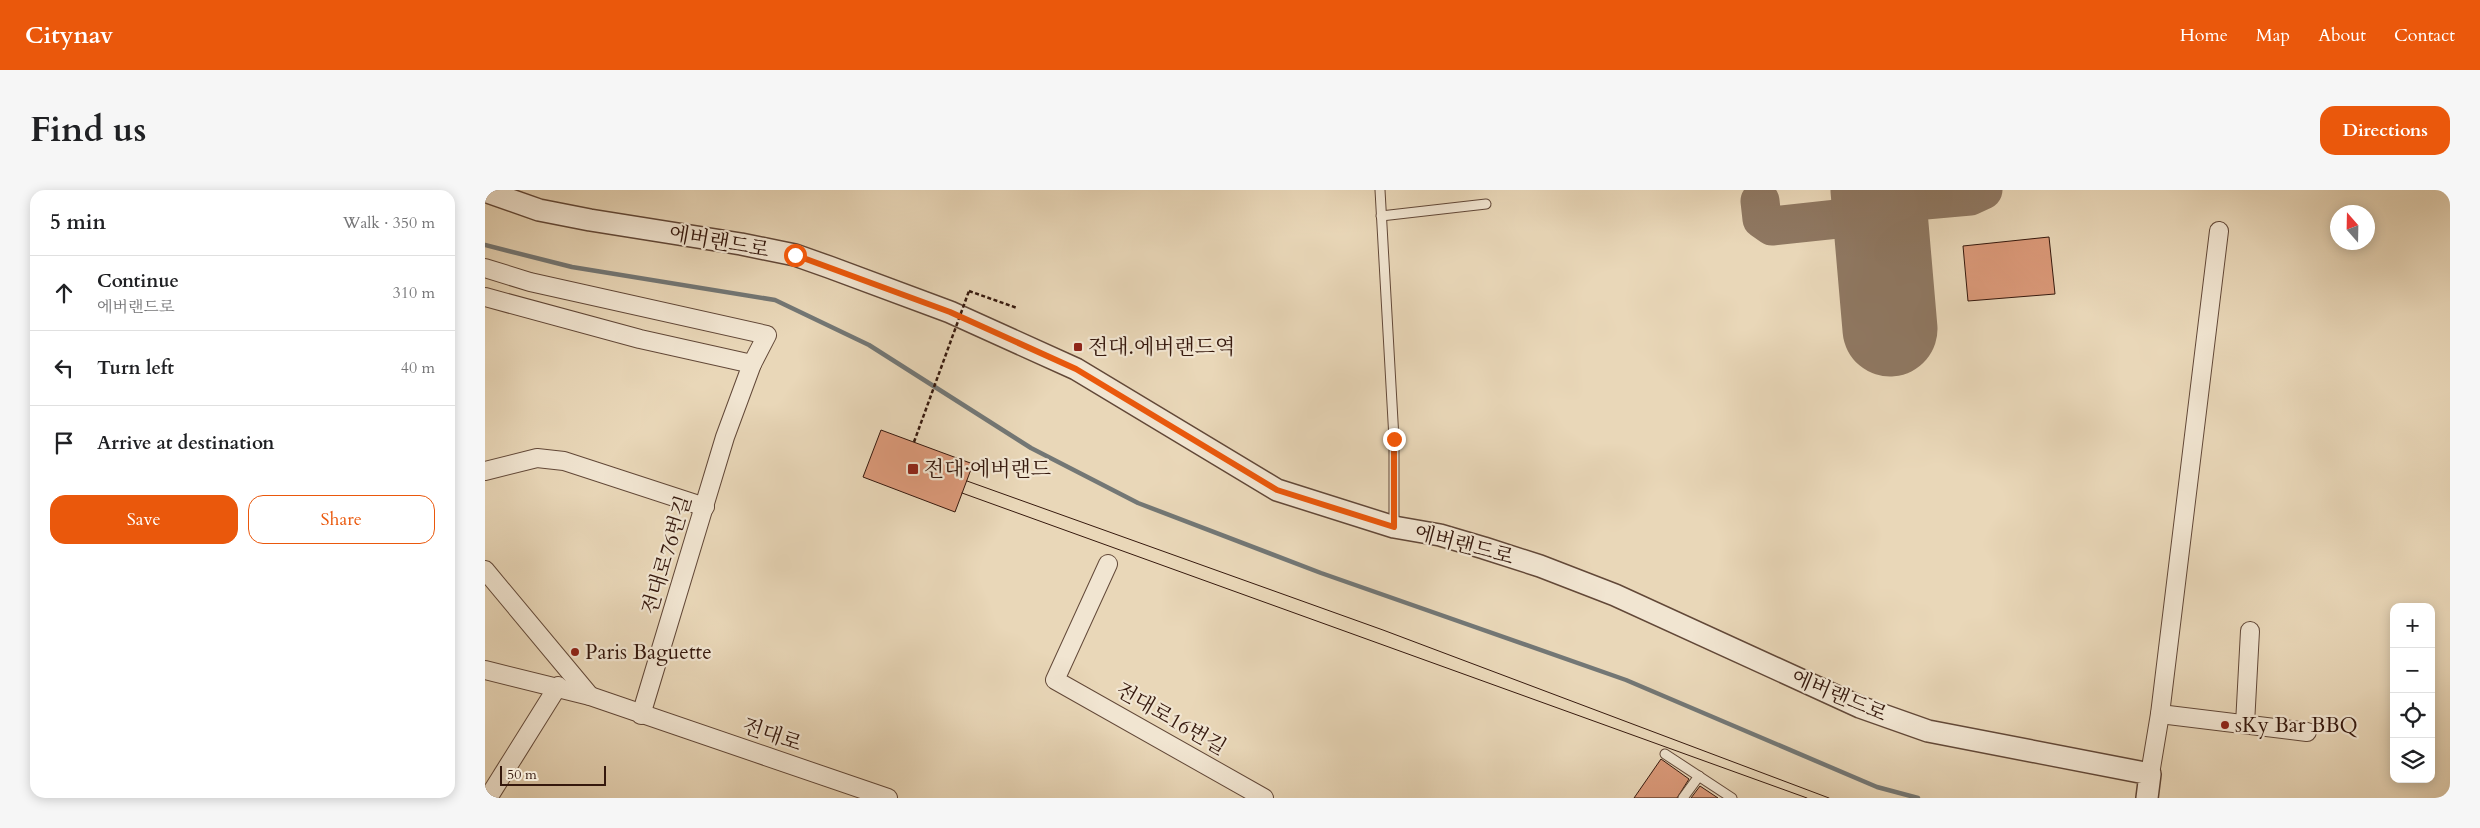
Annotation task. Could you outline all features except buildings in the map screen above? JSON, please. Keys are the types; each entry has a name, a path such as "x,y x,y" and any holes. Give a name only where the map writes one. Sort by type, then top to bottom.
{"street":[{"name":"에버랜드로","path":"485,191 539,210 795,255 950,312 1076,369 1277,490 1394,527 1440,535 1485,548 1615,595 1860,707 1928,731 2150,774"},
{"path":"2147,798 2160,714 2219,231"},
{"name":"전대로76번길","path":"485,268 530,282 767,335 752,364 725,437 641,715"},
{"path":"485,297 640,340 752,364"},
{"path":"485,471 537,458 564,461 705,506"},
{"name":"전대로16번길","path":"1108,564 1055,680 1264,798"},
{"path":"485,570 590,696"},
{"path":"2245,724 2250,631"},
{"name":"전대로","path":"485,670 558,686 590,696 887,798"},
{"path":"488,798 558,686"},
{"path":"2160,714 2307,732"}],"lane":[{"path":"1380,190 1394,439 1394,527"},
{"path":"1381,216 1486,204"},
{"path":"1665,754 1732,798"},
{"path":"1683,798 1699,776"}],"path":[{"path":"914,442 969,291 1017,308"}],"waterway":[{"path":"485,245 572,267 775,300 869,345 1031,448 1138,503 1321,573 1626,680 1877,787 1918,798"}],"taxiway":[{"path":"1903,202 1970,196 1983,190"},
{"path":"1760,201 1762,219 1772,226 1856,217"}],"runway":[{"path":"1878,190 1890,329"}],"tram line":[{"path":"967,481 1383,630 1829,798"},
{"path":"962,493 1807,798"}],"place":[{"name":"전대.에버랜드역","path":"1078,347"},
{"name":"전대·에버랜드","path":"913,469"},
{"name":"Paris Baguette","path":"575,652"},
{"name":"sKy Bar BBQ","path":"2225,725"}],"route":[{"path":"795,255 950,312 1076,369 1277,490 1394,527 1394,439"}]}
